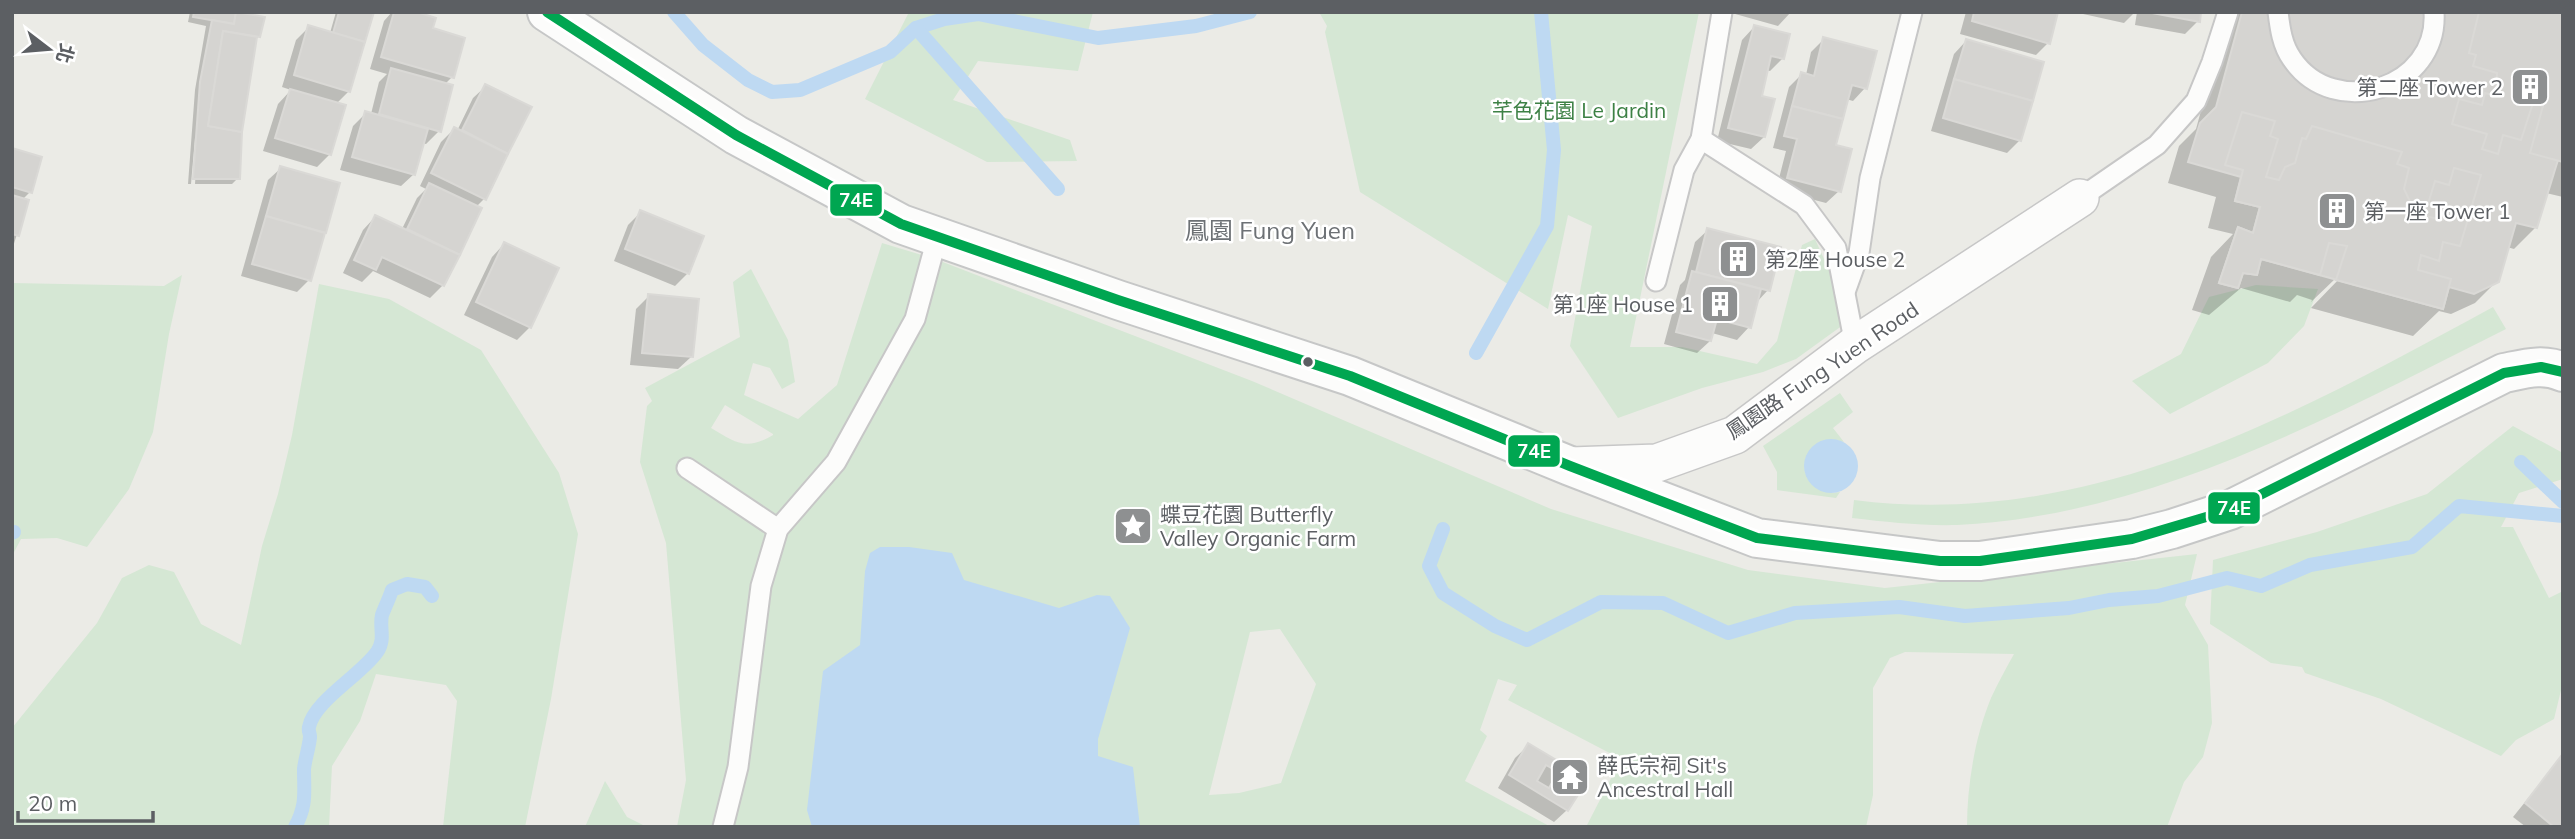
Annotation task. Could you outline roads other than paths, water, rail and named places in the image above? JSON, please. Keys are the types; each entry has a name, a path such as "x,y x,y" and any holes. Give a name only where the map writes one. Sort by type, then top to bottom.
{"street":[{"name":"鳳園路 Fung Yuen Road","path":"547,12 736,135 901,225 1350,376 1570,466 1657,463 1735,435 1856,345 2080,198"},
{"path":"1570,466 1758,538 1940,561 1980,561 2109,544 2172,529 2230,510 2504,373 2533,366 2555,368 2563,372"}],"lane":[{"path":"1657,281 1684,170 1701,139 1722,12"},
{"path":"1845,292 1859,253 1870,178 1912,12"},
{"path":"2080,198 2157,145 2196,101 2228,12"},
{"path":"2278,12 2281,35 2291,58 2308,76 2329,88 2353,93 2376,90 2399,80 2417,65 2430,44 2434,12"},
{"path":"1701,139 1804,205 1836,248 1856,345"},
{"path":"723,827 738,766 761,586 778,529 836,462 915,319 937,238"},
{"path":"687,468 778,529"}],"water":[{"path":"1831,439 1850,447 1858,466 1850,485 1831,493 1812,485 1804,466 1812,447"},
{"path":"880,547 909,547 952,553 964,580 1059,608 1097,595 1110,596 1130,628 1098,739 1098,756 1133,767 1140,827 812,827 807,810 823,671 860,645 865,571 870,553"}],"waterway":[{"path":"674,12 703,45 748,80 772,92 800,90 890,52 916,28 944,19 978,14 1098,38 1196,26 1250,12"},
{"path":"1476,353 1547,226 1554,150 1541,12"},
{"path":"916,28 1058,189"},
{"path":"2521,462 2563,502"},
{"path":"1443,529 1429,566 1443,593 1495,626 1527,640 1601,602 1663,603 1728,633 1795,613 1899,607 1965,616 2069,608 2109,600 2158,596 2227,578 2261,586 2310,565 2412,547 2459,506 2563,516"},
{"path":"295,827 303,805 304,769 310,737 309,727 313,717 328,698 377,652 382,638 382,615 392,590 407,584 425,587 432,596"}],"place":[{"name":"第二座 Tower 2","path":"2530,87"},
{"name":"第一座 Tower 1","path":"2337,211"},
{"name":"第2座 House 2","path":"1738,259"},
{"name":"第1座 House 1","path":"1720,304"},
{"name":"蝶豆花園 Butterfly Valley Organic Farm","path":"1133,526"},
{"name":"薛氏宗祠 Sit's Ancestral Hall","path":"1570,777"}],"district":[{"name":"鳳園 Fung Yuen","path":"1270,230"}],"park label":[{"name":"芊色花園 Le Jardin","path":"1579,110"}]}
